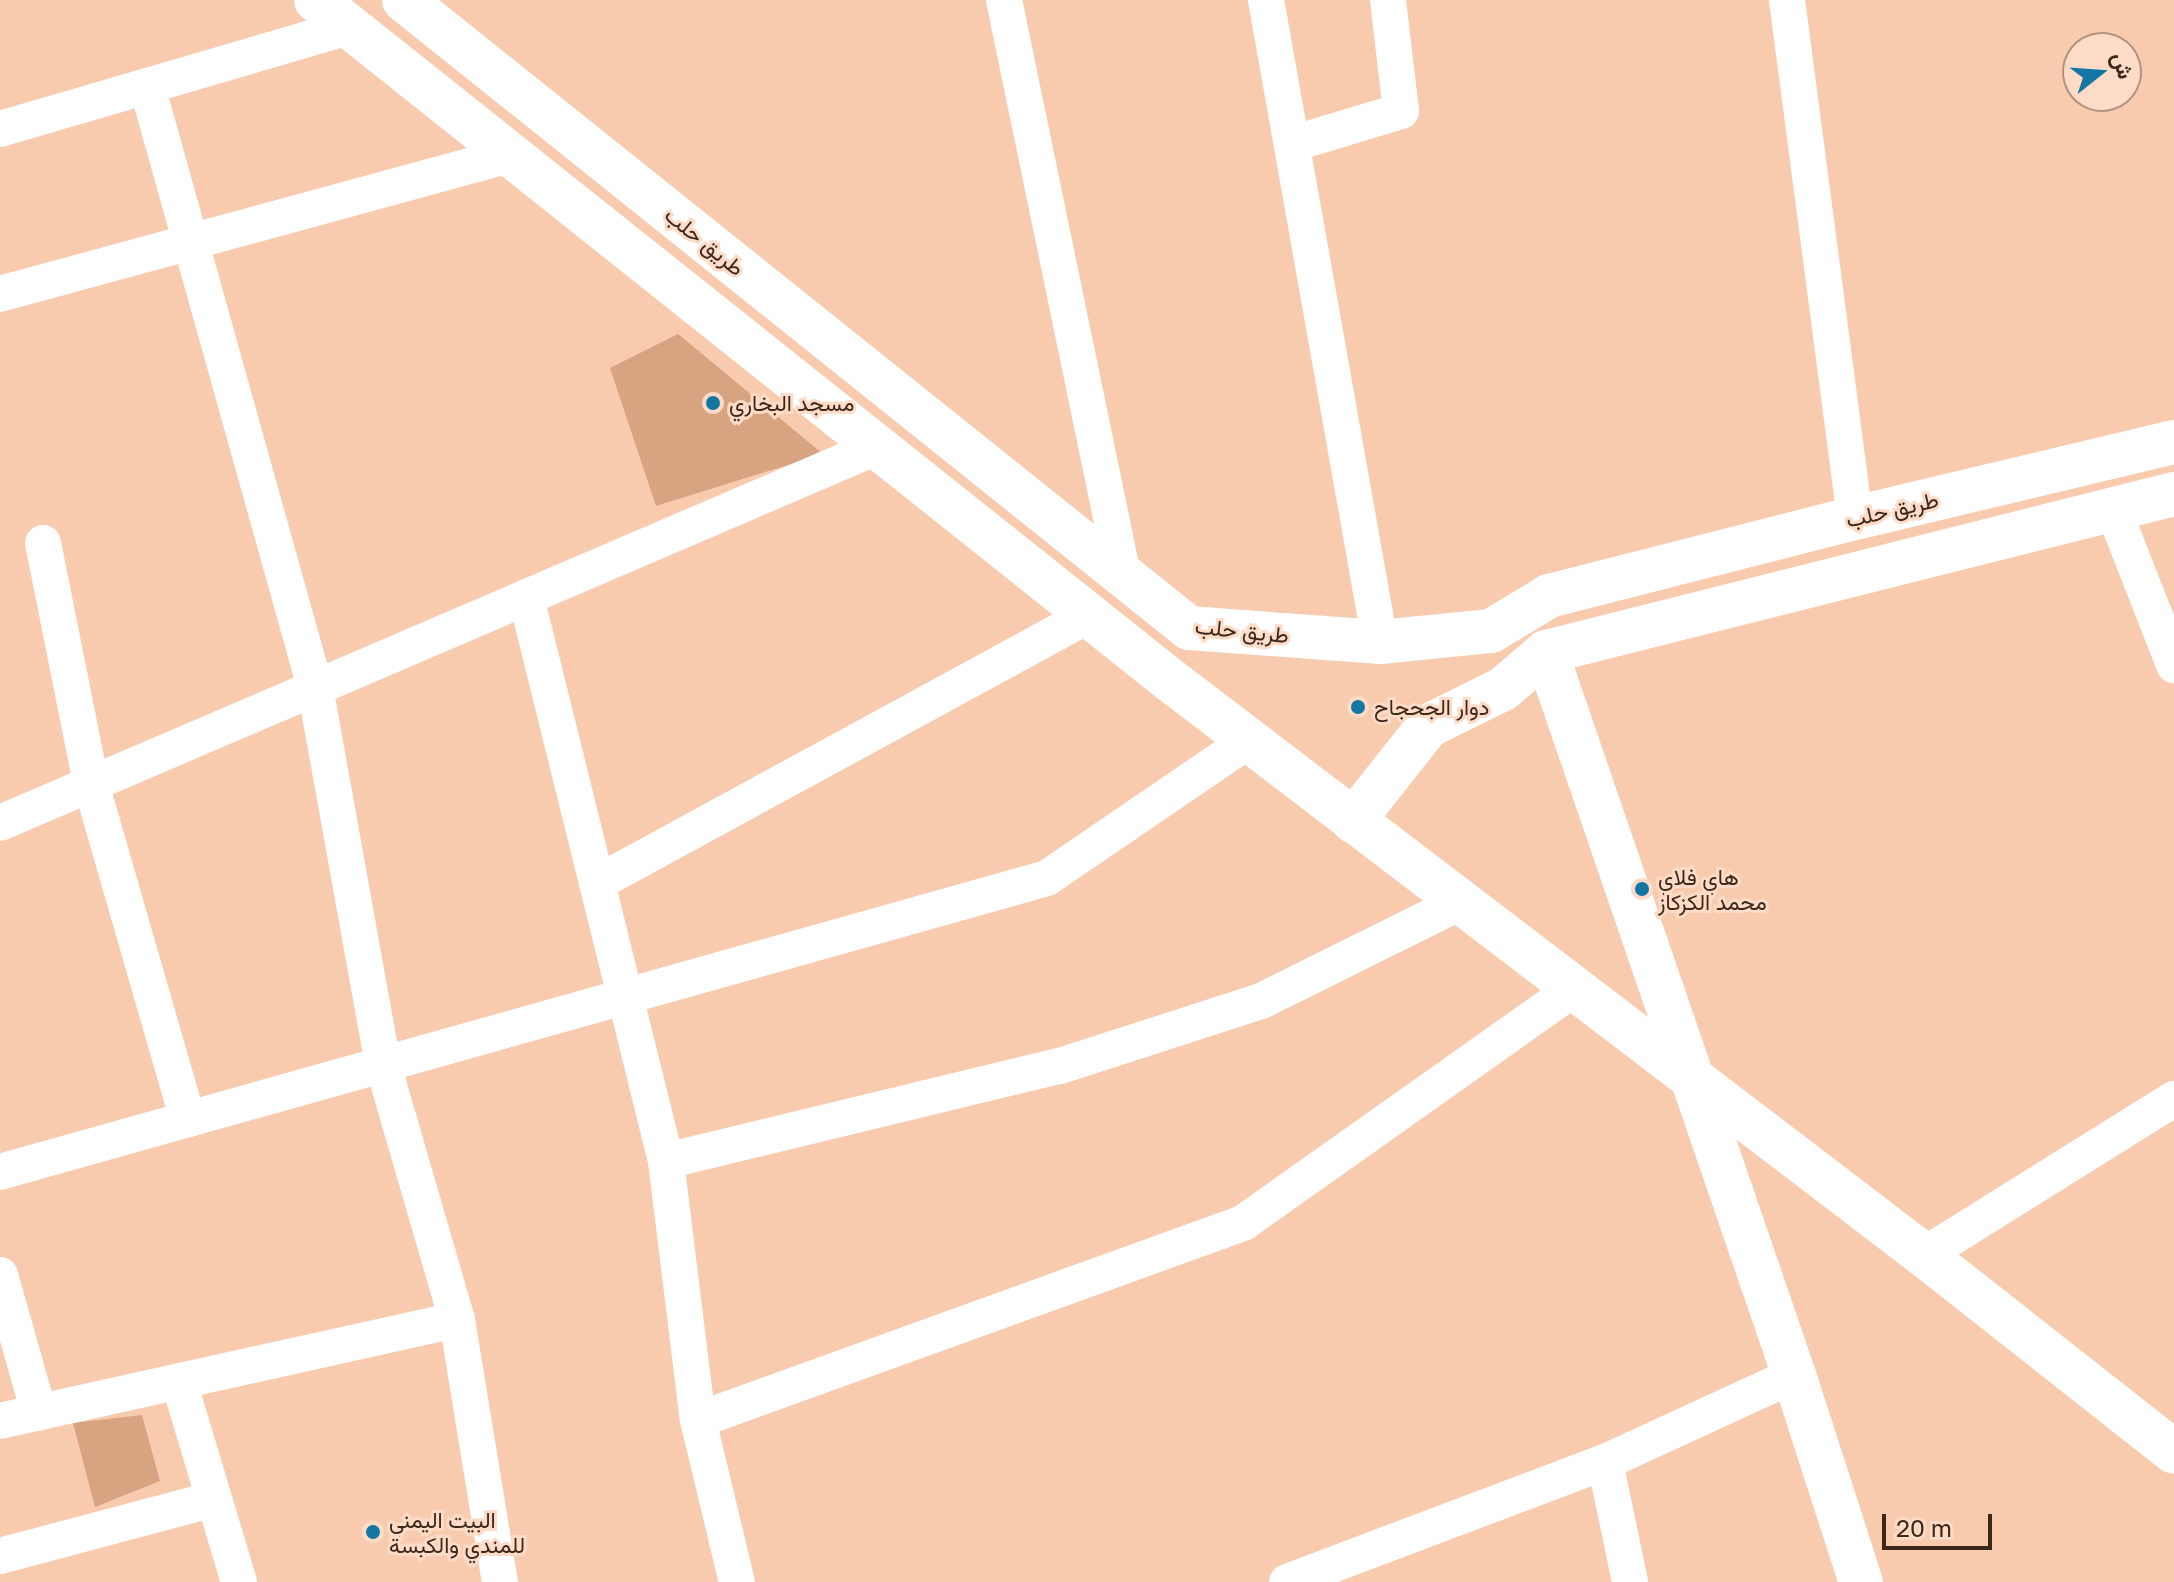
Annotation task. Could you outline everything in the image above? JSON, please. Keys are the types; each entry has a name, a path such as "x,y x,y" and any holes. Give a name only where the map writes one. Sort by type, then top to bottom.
{"main road":[{"name":"طريق حلب","path":"404,0 1189,628 1380,642 1491,631 1549,596 1855,518 2174,442"},
{"path":"333,13 1170,680 1924,1255 2174,1452"},
{"path":"1353,821 1428,726 1503,689 1546,652 2174,494"},
{"path":"1170,680 1189,628"},
{"path":"1491,631 1503,689"},
{"path":"1546,652 1794,1375 1861,1582"}],"street":[{"path":"1004,0 1123,575"},
{"path":"1266,0 1380,642"},
{"path":"1292,144 1401,111 1388,0"},
{"path":"1787,0 1855,518"},
{"path":"0,129 147,86 333,13"},
{"path":"147,86 315,687 383,1065 457,1320 500,1582"},
{"path":"0,294 510,155"},
{"path":"0,823 877,447"},
{"path":"2113,509 2174,665"},
{"path":"43,543 91,784 188,1119"},
{"path":"526,597 666,1161 698,1420 737,1582"},
{"path":"597,883 1089,615"},
{"path":"0,1172 1047,878 1249,740"},
{"path":"666,1161 1060,1066 1247,1006 1460,902"},
{"path":"698,1420 1243,1223 1573,989"},
{"path":"1924,1255 2174,1099"},
{"path":"0,1275 39,1413"},
{"path":"0,1421 457,1320"},
{"path":"1287,1582 1605,1462 1794,1375"},
{"path":"179,1382 239,1582"},
{"path":"1605,1462 1630,1582"},
{"path":"0,1556 214,1499"}],"building":[{"path":"678,334 823,454 656,506 610,368"},
{"path":"142,1415 160,1481 95,1507 73,1423"}],"place":[{"name":"مسجد البخاري","path":"713,403"},
{"name":"دوار الجحجاح","path":"1358,707"},
{"name":"هاي فلاي محمد الكزكاز","path":"1642,889"},
{"name":"البيت اليمني للمندي والكبسة","path":"373,1532"}]}
